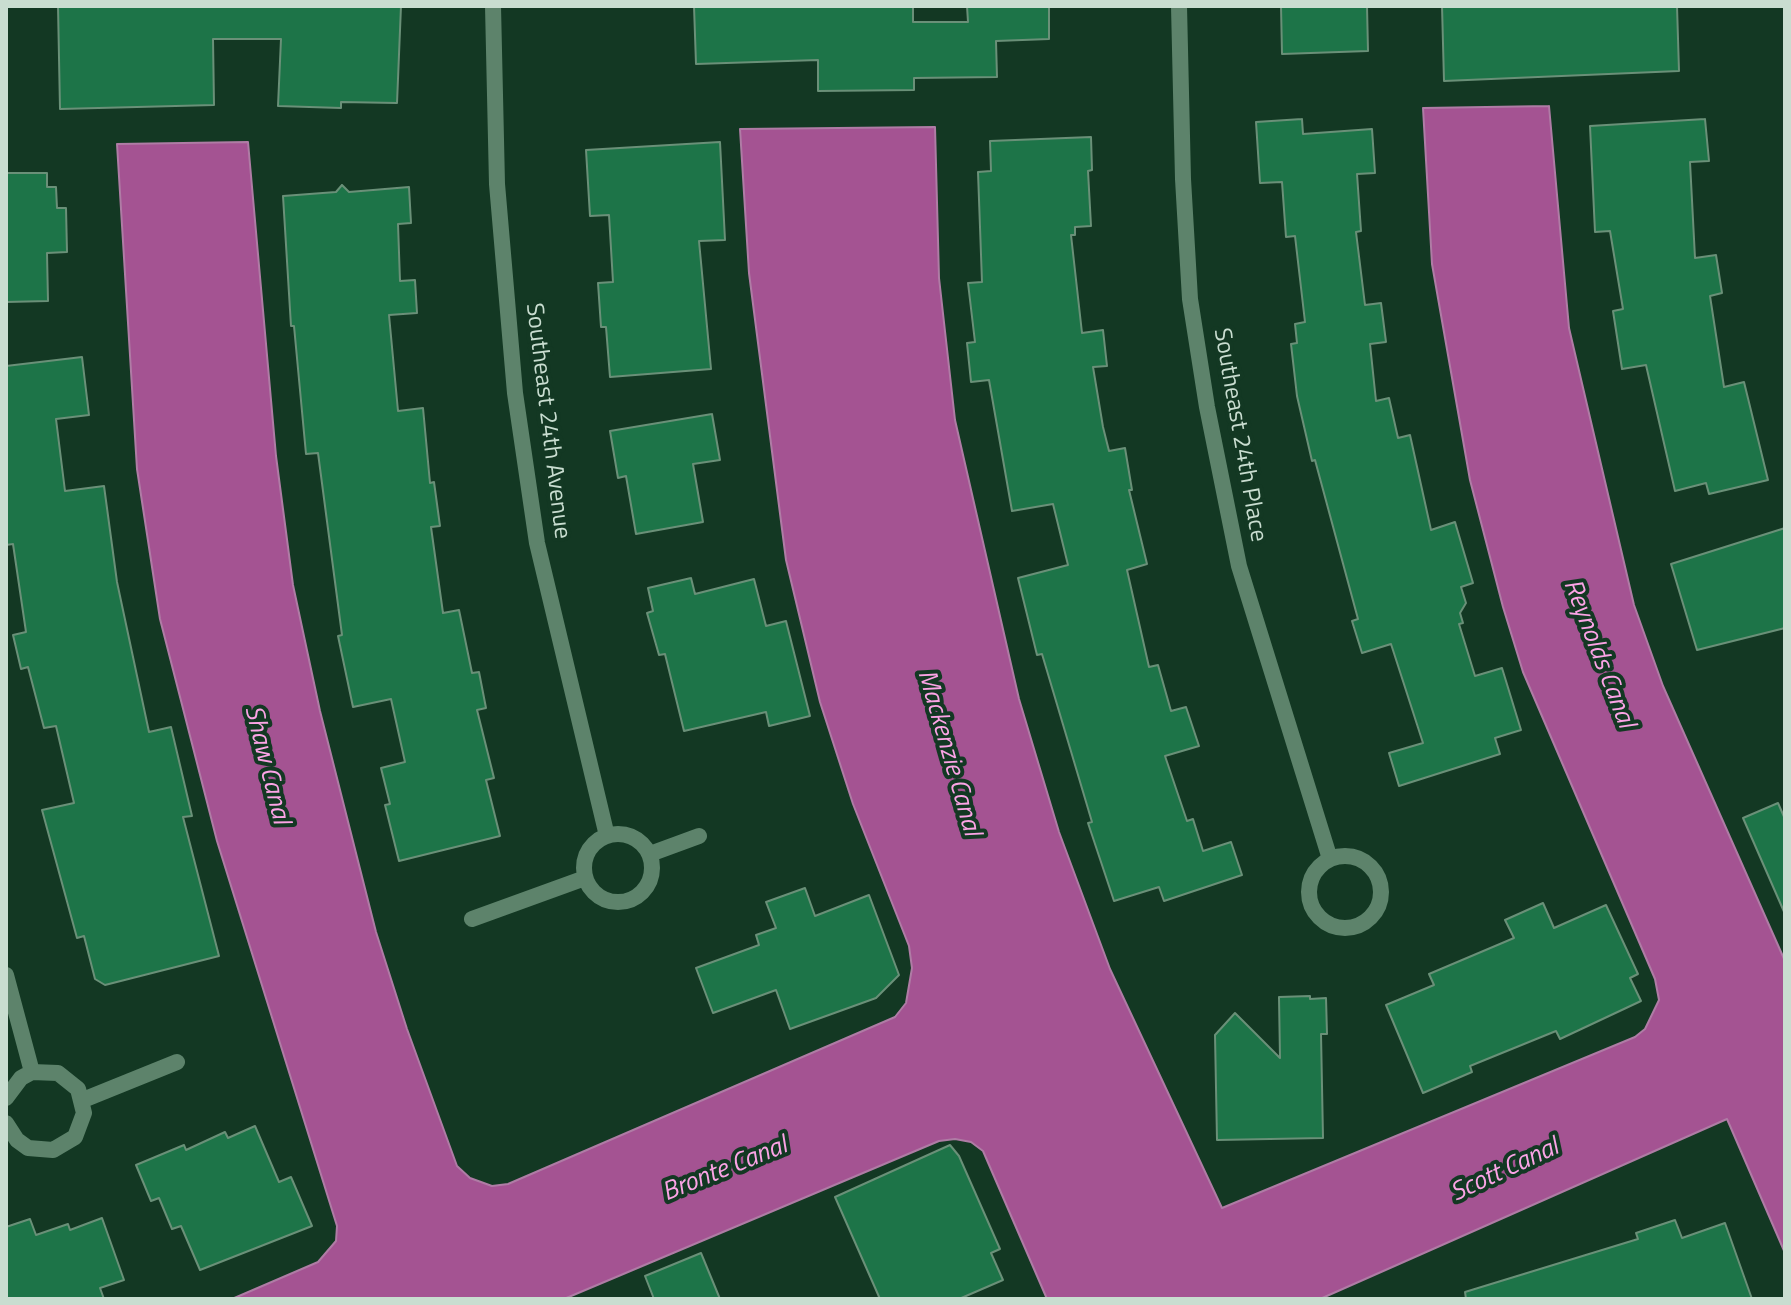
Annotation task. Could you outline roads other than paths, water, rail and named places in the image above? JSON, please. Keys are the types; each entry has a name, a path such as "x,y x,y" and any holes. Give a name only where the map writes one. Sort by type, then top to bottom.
{"street":[{"name":"Southeast 24th Avenue","path":"493,6 497,184 515,393 537,543 607,836"},
{"name":"Southeast 24th Place","path":"1179,6 1183,179 1190,299 1207,407 1243,581 1330,859"},
{"path":"607,836 636,839 650,854 652,874 649,884 635,898 625,902 605,900 596,895 585,878 583,868 590,848 607,836"},
{"path":"650,854 699,836"},
{"path":"1354,856 1365,862 1380,881 1379,905 1364,923 1353,928 1329,926 1312,910 1308,898 1312,875 1330,859 1354,856"},
{"path":"472,919 585,878"},
{"path":"6,975 32,1072"},
{"path":"83,1100 177,1062"},
{"path":"6,1098 21,1078 32,1072 58,1073 69,1079 83,1100 81,1126 65,1145 53,1150 28,1148 7,1129"}],"water":[{"path":"1549,106 1569,328 1634,605 1663,686 1785,961 1785,1253 1727,1119 1320,1299 1047,1299 983,1151 971,1142 955,1139 939,1141 564,1299 232,1299 318,1262 336,1241 337,1226 217,841 160,619 137,469 117,144 248,142 276,456 293,585 320,711 376,932 407,1029 457,1166 470,1178 492,1186 508,1184 895,1017 906,1003 912,968 909,946 853,804 820,702 786,560 749,273 740,129 935,127 939,278 955,420 1019,699 1059,832 1110,969 1222,1208 1635,1037 1645,1029 1659,1000 1655,979 1523,672 1470,480 1432,264 1423,108"}],"water label":[{"name":"Reynolds Canal","path":"1598,654"},
{"name":"Mackenzie Canal","path":"948,753"},
{"name":"Shaw Canal","path":"266,765"},
{"name":"Bronte Canal","path":"725,1170"},
{"name":"Scott Canal","path":"1505,1171"}]}
